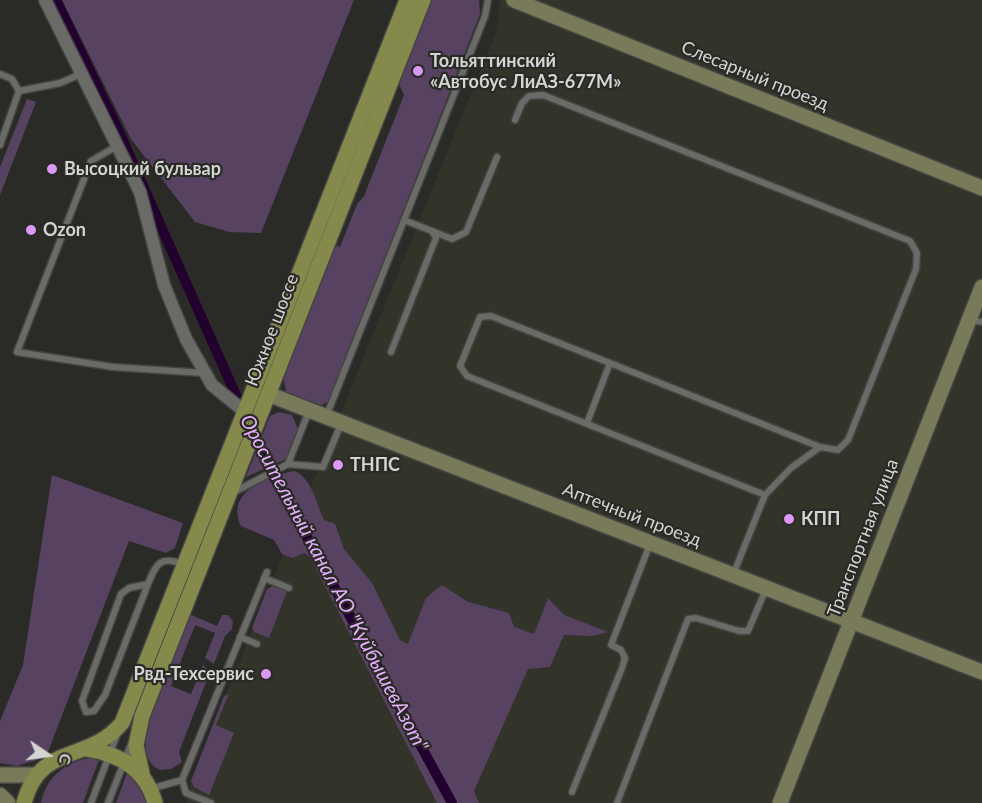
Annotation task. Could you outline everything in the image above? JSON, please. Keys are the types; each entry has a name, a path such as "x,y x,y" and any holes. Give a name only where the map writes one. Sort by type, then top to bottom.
{"main road":[{"name":"Южное шоссе","path":"35,775 58,757 105,741 122,723 407,0"},
{"name":"Южное шоссе","path":"151,794 136,745 142,716 423,0"},
{"name":"Южное шоссе","path":"86,749 110,754 124,760 151,794"},
{"path":"24,803 35,775"}],"street":[{"path":"45,0 147,211 174,313 204,373 223,395 245,412"},
{"name":"Слесарный проезд","path":"514,0 982,188"},
{"name":"Транспортная улица","path":"780,803 851,621 976,321 982,287"},
{"name":"Аптечный проезд","path":"268,394 982,672"},
{"path":"0,775 35,775"},
{"path":"0,795 8,803"}],"lane":[{"path":"326,417 485,16 488,0"},
{"path":"0,74 12,79 20,91"},
{"path":"20,91 60,83 82,74"},
{"path":"0,145 20,91"},
{"path":"515,120 522,103 529,96 543,95 910,241 917,253 916,269 848,440 838,450 831,451 820,447 486,314 480,317 460,366 464,373 765,495"},
{"path":"117,147 91,160 17,352 113,367 159,368 204,373"},
{"path":"404,220 452,239 463,236 496,157"},
{"path":"391,352 435,243 435,235 432,231"},
{"path":"586,423 610,363"},
{"path":"288,464 309,411"},
{"path":"229,495 288,464 323,466 341,423"},
{"path":"733,575 765,495 790,468 820,447"},
{"path":"572,792 622,668 625,658 621,651 611,645 650,543"},
{"path":"148,584 129,588 121,594 82,701 86,712 94,711 105,695 148,584 152,572 164,561 170,560 184,565"},
{"path":"210,803 186,793 182,780 266,575 289,588"},
{"path":"617,803 688,619 696,618 739,631 748,631 766,588"},
{"path":"240,637 257,644"},
{"path":"108,803 142,716"},
{"path":"91,803 122,723"},
{"path":"151,794 182,780"}],"shaded area":[{"path":"62,0 354,0 261,233 229,232 195,222 131,139"},
{"path":"430,0 479,0 480,14 329,401 318,407 287,395 283,377 335,245 340,247 357,204 364,196 404,95 399,84 401,74"},
{"path":"500,0 982,0 982,803 187,803 191,781 497,30"},
{"path":"27,99 36,102 0,195 0,167"},
{"path":"279,412 292,415 298,429 286,459 246,477 270,416"},
{"path":"294,471 300,474 309,485 324,520 335,524 344,549 372,583 400,640 408,644 426,598 442,585 468,602 509,613 514,627 534,634 548,598 564,615 608,632 592,636 564,635 550,667 528,669 474,791 479,803 437,803 310,557 304,553 293,558 282,554 274,540 241,526 238,514 239,504 244,495 261,482"},
{"path":"52,475 183,523 175,548 166,553 129,541 46,757 17,766 0,763 0,721 23,665"},
{"path":"274,586 287,591 269,638 254,632 252,628 267,589"},
{"path":"189,614 217,626 222,615 228,615 233,621 232,629 225,636 214,664 205,658 215,633 195,625 171,686 191,694 203,665 210,672 179,752 182,762 171,769 160,770 150,762 146,750 148,724"},
{"path":"229,694 216,725 234,733 209,795 194,787 191,781 224,696"},
{"path":"100,757 83,803 41,803 49,783 62,769 79,760"},
{"path":"127,773 140,786 147,803 116,803"}],"waterway":[{"name":"Оросительный канал АО \"КуйбышевАзот\"","path":"56,0 120,134 243,411"},
{"name":"Оросительный канал АО \"КуйбышевАзот\"","path":"252,431 267,464 452,803"}],"place":[{"name":"Тольяттинский «Автобус ЛиАЗ-677М»","path":"418,71"},
{"name":"Высоцкий бульвар","path":"52,169"},
{"name":"Ozon","path":"31,230"},
{"name":"ТНПС","path":"338,465"},
{"name":"КПП","path":"789,519"},
{"name":"Рвд-Техсервис","path":"266,674"}]}
